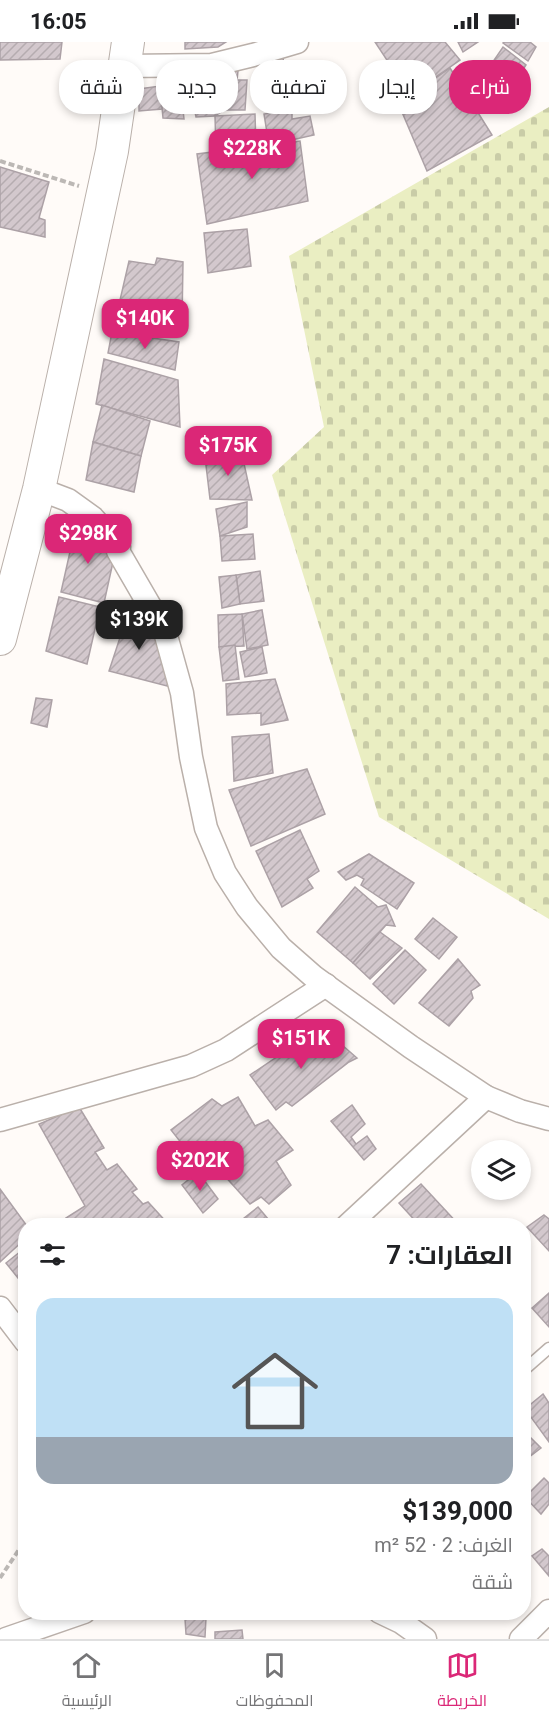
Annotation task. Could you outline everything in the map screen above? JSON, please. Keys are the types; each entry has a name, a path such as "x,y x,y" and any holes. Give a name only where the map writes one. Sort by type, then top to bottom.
{"street":[{"path":"0,639 39,489 103,193 112,151 126,54 212,65 253,56 297,42"},
{"path":"39,489 68,500 93,518 119,547 118,551 165,632 182,693 191,757 206,828 225,873 247,907 281,948 314,976 411,1047 486,1097 520,1111 549,1119"},
{"path":"0,1120 191,1066 226,1050 326,985"},
{"path":"356,1218 486,1097"},
{"path":"0,1308 18,1332"},
{"path":"520,1639 549,1611"},
{"path":"6,1639 61,1620"},
{"path":"397,1620 425,1639"}],"lane":[{"path":"531,1364 549,1348"}],"path":[{"path":"0,160 103,193"},
{"path":"0,1578 18,1551"}],"green space":[{"path":"549,107 549,919 379,817 272,475 324,427 289,256"}],"building":[{"path":"0,42 62,42 60,59 0,60"},
{"path":"185,42 226,42 218,47 185,49"},
{"path":"375,42 445,42 460,60 449,60 449,68 437,76 437,60 387,60"},
{"path":"458,42 478,42 463,52"},
{"path":"530,42 536,47 527,60 503,43"},
{"path":"503,47 520,60 494,60"},
{"path":"283,56 283,60 264,60"},
{"path":"449,69 449,114 479,114 492,135 427,171 403,114 437,114 437,77"},
{"path":"238,80 247,80 245,110 238,110"},
{"path":"156,87 156,110 144,111 144,88"},
{"path":"163,114 183,114 184,119 163,118"},
{"path":"195,114 218,114 215,116 196,117"},
{"path":"255,114 256,147 216,152 215,116"},
{"path":"264,114 292,114 292,119 310,116 314,135 269,145"},
{"path":"300,141 308,201 207,224 197,154"},
{"path":"0,167 49,182 39,218 45,220 45,237 0,227"},
{"path":"247,229 251,266 208,273 204,233"},
{"path":"157,258 183,262 182,322 148,314 148,303 120,300 129,261 155,265"},
{"path":"112,332 179,342 175,370 108,353"},
{"path":"104,359 178,380 180,427 96,404"},
{"path":"102,405 150,421 141,456 93,442"},
{"path":"93,442 141,456 134,492 86,480"},
{"path":"241,450 252,500 210,499 205,457"},
{"path":"247,502 247,527 220,536 216,509"},
{"path":"78,516 115,553 104,603 61,592"},
{"path":"253,534 255,559 222,561 220,536"},
{"path":"260,571 264,601 240,604 236,575"},
{"path":"236,575 240,604 222,608 219,577"},
{"path":"59,597 100,607 87,664 46,651"},
{"path":"133,598 161,649 171,687 109,671"},
{"path":"262,610 268,645 247,649 242,614"},
{"path":"242,614 244,646 219,647 218,615"},
{"path":"235,645 239,679 223,681 219,647"},
{"path":"262,647 267,673 245,677 240,652"},
{"path":"275,679 288,720 261,725 261,713 227,715 226,684"},
{"path":"36,698 52,700 47,727 31,723"},
{"path":"269,734 273,773 234,781 232,737"},
{"path":"307,769 325,814 251,846 229,790"},
{"path":"300,830 319,871 307,879 313,888 282,907 256,851"},
{"path":"369,854 414,883 397,909 361,885 364,879 357,875 346,880 338,872"},
{"path":"355,887 378,907 386,905 395,926 386,925 353,963 317,932"},
{"path":"433,918 457,937 439,959 415,939"},
{"path":"380,932 402,948 370,979 353,963"},
{"path":"405,950 426,970 394,1004 373,984"},
{"path":"458,959 480,985 471,991 473,998 449,1026 419,1003"},
{"path":"326,1031 357,1058 292,1106 286,1102 276,1110 250,1075 299,1042 303,1046"},
{"path":"238,1097 255,1126 268,1120 293,1150 276,1161 291,1185 269,1204 261,1197 250,1204 213,1163 222,1155 215,1148 201,1168 171,1130 212,1099 222,1106"},
{"path":"352,1105 365,1124 351,1137 356,1144 367,1136 376,1149 364,1160 331,1121"},
{"path":"79,1107 104,1148 95,1152 107,1170 117,1164 137,1189 132,1192 143,1204 148,1202 163,1218 66,1218 85,1206 39,1124"},
{"path":"198,1172 218,1199 203,1213 182,1185"},
{"path":"421,1184 453,1218 413,1218 399,1203"},
{"path":"0,1189 21,1218 18,1218 18,1245 0,1262"},
{"path":"258,1207 267,1218 244,1218"},
{"path":"544,1215 549,1219 549,1251 531,1231 531,1224"},
{"path":"18,1253 18,1278 6,1263"},
{"path":"549,1293 549,1327 532,1308"},
{"path":"543,1394 549,1403 549,1442 531,1417 531,1404"},
{"path":"531,1438 541,1448 531,1456"},
{"path":"544,1478 549,1483 549,1504 541,1514 531,1503 531,1491"},
{"path":"542,1549 549,1556 549,1576 532,1556"},
{"path":"185,1620 206,1620 205,1637 186,1634"},
{"path":"242,1630 243,1639 215,1639 215,1632"}]}
